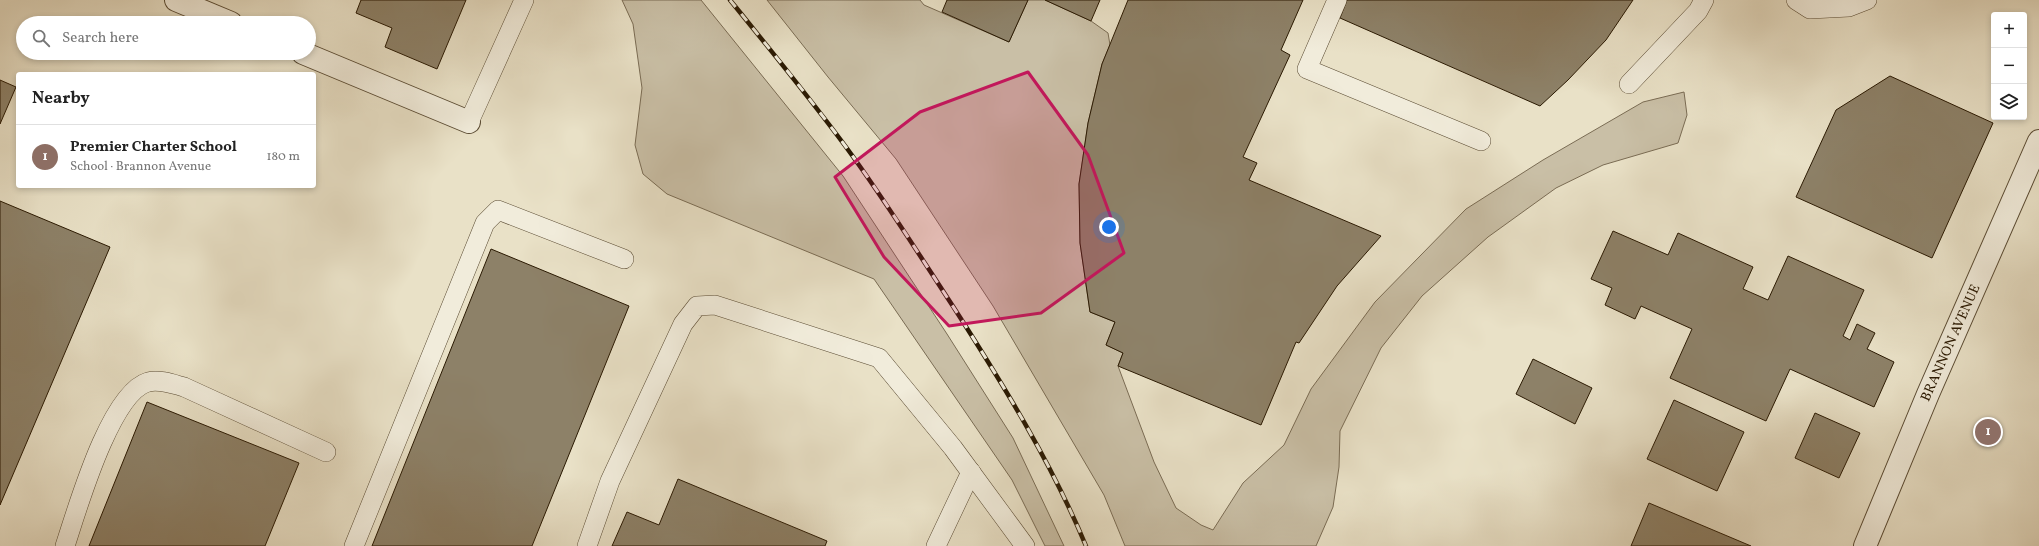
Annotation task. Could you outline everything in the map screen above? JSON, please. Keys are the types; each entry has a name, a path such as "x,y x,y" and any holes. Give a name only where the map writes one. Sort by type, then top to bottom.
{"street":[{"path":"176,0 214,16"},
{"path":"316,58 469,122"},
{"name":"BRANNON AVENUE","path":"1866,546 1928,394 2039,141"}],"lane":[{"path":"469,122 524,0"},
{"path":"1337,0 1307,69 1481,141"},
{"path":"1629,84 1698,11 1704,0"},
{"path":"1796,0 1810,9 1849,7 1868,0"},
{"path":"354,546 485,223 498,210 624,259"},
{"path":"587,546 614,474 683,324 698,306 715,305 879,358 953,448 1025,546"},
{"path":"65,546 83,490 115,416 130,395 148,382 165,382 184,387 326,452"},
{"path":"936,546 971,472"}],"highlighted area":[{"path":"1028,72 1088,155 1124,253 1041,313 949,326 884,257 835,177 920,112"}],"shaded area":[{"path":"622,0 701,0 843,176 947,334 1013,438 1064,546 1045,546 1012,480 874,279 667,194 643,174 635,145 642,88 633,24"},
{"path":"767,0 920,0 924,5 1009,42 1028,0 1045,0 1091,21 1108,33 1110,45 1102,64 1088,123 1079,184 1080,243 1090,312 1115,322 1106,345 1123,353 1118,366 1154,462 1176,508 1201,525 1213,530 1243,483 1284,445 1311,389 1375,302 1466,209 1543,160 1643,102 1684,92 1687,115 1678,143 1603,165 1556,188 1488,237 1422,296 1381,348 1340,431 1339,467 1333,507 1316,546 1125,546 1104,495 993,306 896,159"}],"building":[{"path":"361,0 466,0 437,69 385,47 392,28 356,13"},
{"path":"947,0 1028,0 1009,42 942,12"},
{"path":"1045,0 1100,0 1091,21"},
{"path":"1128,0 1303,0 1281,50 1290,55 1243,157 1257,163 1249,180 1381,236 1337,286 1299,343 1296,342 1261,425 1118,366 1123,353 1106,345 1115,322 1090,312 1080,243 1079,184 1088,123 1102,64"},
{"path":"1347,0 1633,0 1606,40 1568,80 1540,106 1340,18"},
{"path":"1890,76 1993,123 1932,258 1796,197 1836,110"},
{"path":"0,80 16,87 0,124"},
{"path":"0,201 110,247 0,505"},
{"path":"1613,231 1668,255 1678,233 1753,267 1743,289 1768,300 1788,256 1864,290 1843,336 1850,340 1857,324 1875,333 1867,349 1894,362 1874,407 1790,369 1766,421 1670,378 1692,329 1641,306 1635,319 1605,305 1612,288 1591,279"},
{"path":"491,249 629,306 532,546 372,546"},
{"path":"1533,359 1592,388 1575,424 1516,394"},
{"path":"1674,400 1744,432 1717,491 1647,459"},
{"path":"147,402 299,463 265,546 89,546"},
{"path":"1815,413 1860,433 1839,478 1795,458"},
{"path":"678,479 827,541 825,546 612,546 627,512 659,525"},
{"path":"1649,503 1751,546 1631,546"}],"railway":[{"path":"730,0 846,147 875,187 916,249 974,339 1043,455 1073,515 1086,546"}],"place":[{"name":"Premier Charter School","path":"1988,432"}]}
